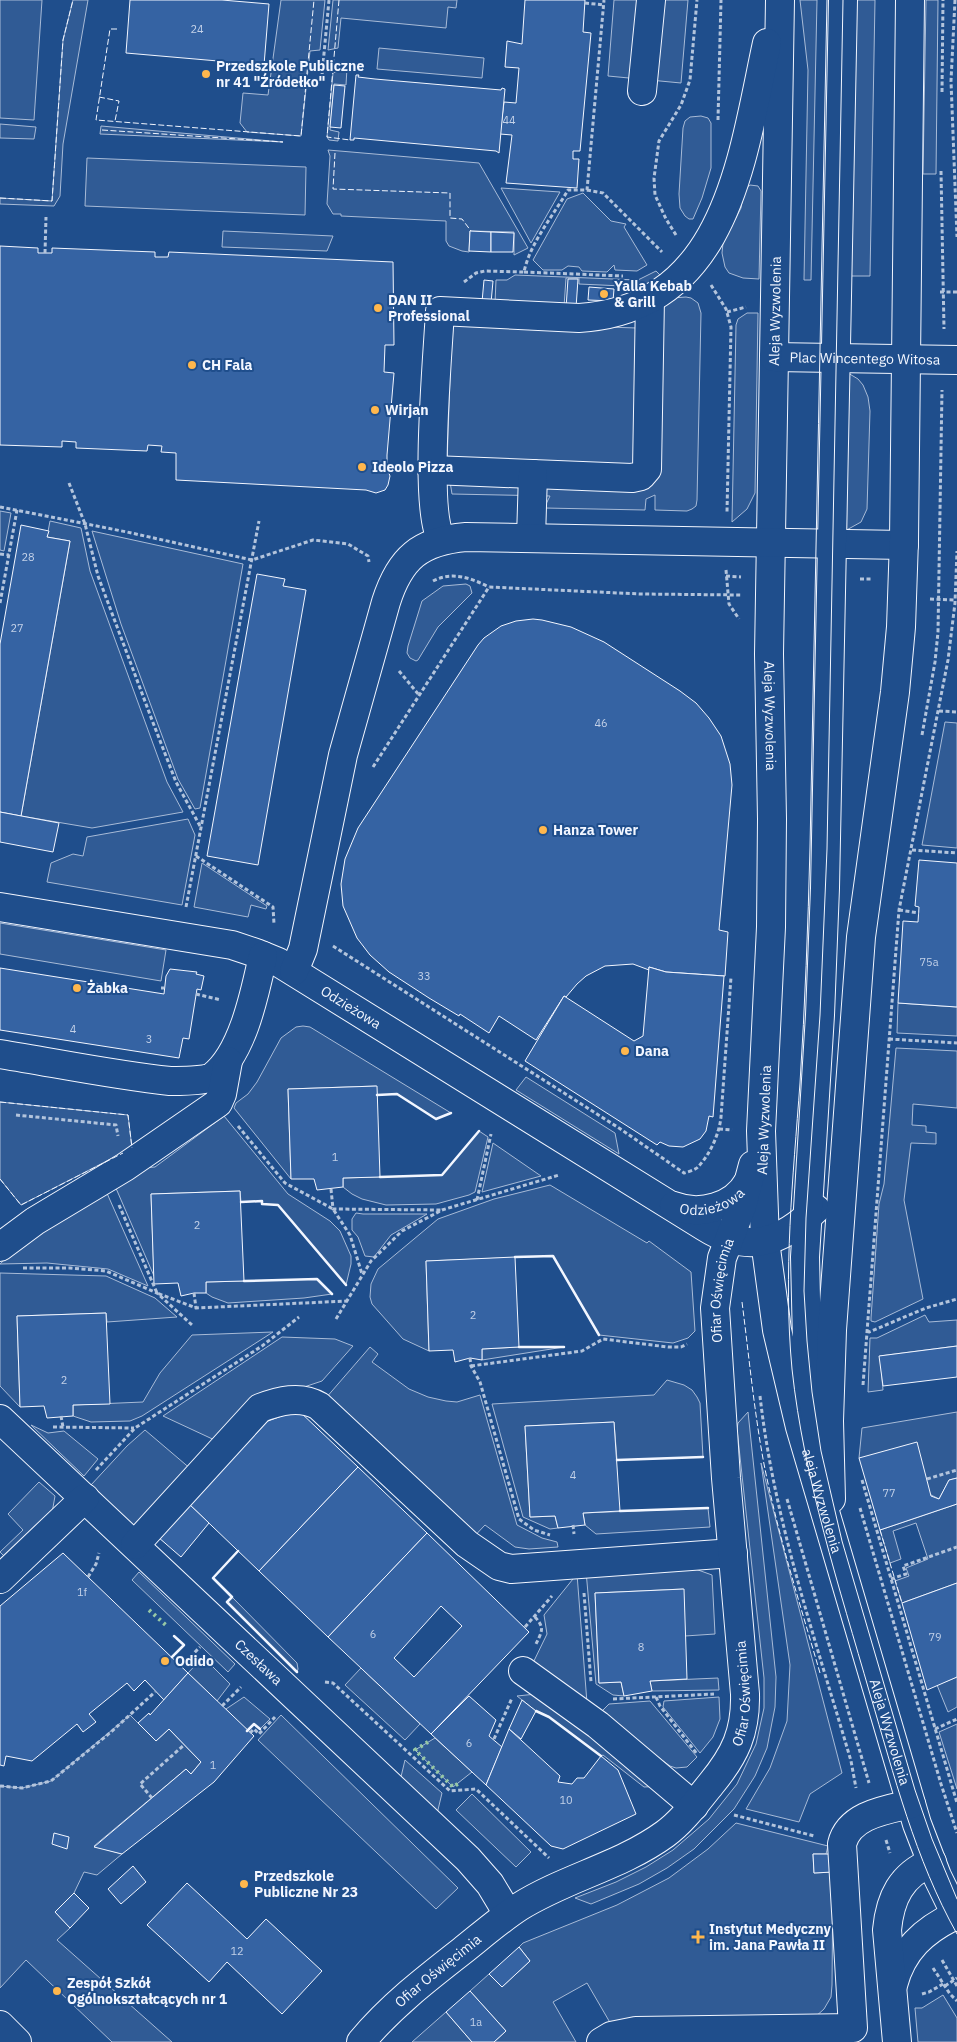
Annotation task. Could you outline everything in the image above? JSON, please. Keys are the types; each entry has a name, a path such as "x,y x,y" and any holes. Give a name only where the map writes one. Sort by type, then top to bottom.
{"street":[{"path":"642,91 651,0"},
{"path":"442,540 437,532 434,512 432,470 440,311 579,318 593,317 621,311 650,298 682,275 695,261 717,228 731,194 779,0"},
{"name":"Aleja Wyzwolenia","path":"779,0 768,654 772,828 771,927 761,1131 787,1230 777,1330 800,1428"},
{"path":"827,0 828,358"},
{"path":"831,1496 814,1409 806,1341 804,1291 787,1230 807,946 824,544 828,358 843,0"},
{"path":"906,359 910,0"},
{"path":"432,470 632,478 641,476 646,469 650,298"},
{"name":"Plac Wincentego Witosa","path":"774,357 957,360"},
{"name":"Aleja Wyzwolenia","path":"829,1450 832,1330 863,920 888,751 898,668 904,545 906,359"},
{"path":"531,538 533,474"},
{"path":"294,972 301,956 307,930 343,755 391,584 410,558 423,547 442,540 466,537 904,545"},
{"name":"Odzieżowa","path":"0,907 232,945 263,956 294,972 718,1235 728,1240 748,1243 787,1230"},
{"path":"0,1248 34,1221 125,1168 218,1103 222,1094 228,1061 240,1034 256,988 263,956"},
{"path":"0,1054 172,1081 210,1078 228,1061"},
{"name":"Ofiar Oświęcimia","path":"361,2042 379,2021 415,1988 508,1914 548,1891 622,1858 656,1840 674,1826 686,1798 732,1755 742,1733 745,1694 715,1316 720,1266 742,1206 761,1131"},
{"path":"787,1230 819,1206 831,1191 843,1162 846,1138"},
{"name":"Odzieżowa","path":"665,1202 687,1209 715,1207 734,1198 743,1190 750,1176"},
{"path":"135,1545 260,1408 285,1399 313,1402 319,1406 467,1544 499,1566 511,1569 733,1553"},
{"name":"Czesława","path":"0,1419 468,1859 490,1884 508,1914"},
{"name":"aleja Wyzwolenia","path":"800,1428 834,1543"},
{"name":"aleja Wyzwolenia","path":"829,1450 834,1543"},
{"path":"0,1579 85,1498"},
{"name":"Aleja Wyzwolenia","path":"834,1543 911,1804 932,1862 956,1916"},
{"path":"523,1671 598,1726 686,1798"},
{"path":"601,2042 611,2036 636,2031 852,2035 842,1858 844,1834 854,1822 911,1804"},
{"path":"897,2042 887,1930 891,1906 901,1885 908,1876 918,1868 932,1862"},
{"path":"892,1999 896,1975 911,1947 927,1931 956,1916"},
{"path":"0,2026 17,2042"}],"path":[{"path":"322,75 329,0"},
{"path":"697,0 690,80 681,105 659,142 654,178 655,195 666,219 723,302 730,322 727,515"},
{"path":"718,129 721,0"},
{"path":"942,97 943,0"},
{"path":"955,0 950,81 957,237"},
{"path":"585,3 604,2 587,190"},
{"path":"950,81 957,81"},
{"path":"941,165 944,323"},
{"path":"524,272 526,260 568,190 587,190 603,193 666,256"},
{"path":"45,254 46,217"},
{"path":"463,283 476,273 485,271 633,276"},
{"path":"933,292 957,292"},
{"path":"68,483 85,524 98,576 152,720 176,782 201,827"},
{"path":"0,507 252,560 313,540 348,544 368,556 370,564"},
{"path":"0,604 17,510"},
{"path":"184,915 259,521"},
{"path":"862,1388 899,910 948,660 957,576 957,551"},
{"path":"0,554 8,555"},
{"path":"428,583 437,578 455,576 470,577 489,587 641,594 745,595"},
{"path":"726,576 747,577"},
{"path":"368,774 489,587"},
{"path":"929,599 955,600"},
{"path":"395,666 419,695"},
{"path":"939,711 957,712"},
{"path":"912,850 957,853"},
{"path":"196,856 272,908 274,924 307,930 603,1118 684,1173 697,1168 715,1141 719,1129 731,977"},
{"path":"899,910 919,913"},
{"path":"196,994 221,1000"},
{"path":"889,1039 957,1042"},
{"path":"16,1115 116,1125 120,1144"},
{"path":"232,1119 285,1184 333,1209 442,1210"},
{"path":"477,1200 492,1134"},
{"path":"336,1319 371,1261 402,1231 442,1210 559,1175"},
{"path":"331,1188 333,1209 350,1235 362,1275"},
{"path":"123,1214 157,1293 192,1325"},
{"path":"20,1268 70,1268 106,1271 196,1308 347,1301"},
{"path":"194,1292 196,1308"},
{"path":"867,1331 869,1332 926,1308 957,1298"},
{"path":"100,1465 135,1428 262,1346 299,1317"},
{"path":"471,1366 582,1351 603,1338 668,1347 681,1347 694,1340"},
{"path":"470,1358 471,1366 480,1382 520,1519 534,1530 554,1536"},
{"path":"760,1395 777,1497 788,1544 851,1761 861,1819"},
{"path":"61,1416 63,1427"},
{"path":"50,1427 135,1428"},
{"path":"926,1479 957,1470"},
{"path":"861,1477 913,1647 957,1803"},
{"path":"859,1501 957,1833"},
{"path":"891,1579 906,1574 903,1566 957,1547"},
{"path":"88,1576 98,1558 99,1548"},
{"path":"581,1564 591,1688"},
{"path":"535,1617 542,1624 540,1634"},
{"path":"181,1666 200,1646"},
{"path":"494,1740 523,1671"},
{"path":"333,1683 450,1791 476,1789 555,1863"},
{"path":"222,1706 242,1686"},
{"path":"0,1786 22,1788 51,1781 111,1732 155,1692"},
{"path":"640,1692 640,1698"},
{"path":"610,1699 715,1694"},
{"path":"656,1697 660,1706 702,1761 686,1798"},
{"path":"250,1733 254,1729 260,1734 275,1716"},
{"path":"935,1729 957,1719"},
{"path":"152,1798 140,1784 184,1745"},
{"path":"734,1815 794,1830"},
{"path":"929,1965 957,2001"},
{"path":"922,1994 957,1978"}],"shaded area":[{"path":"0,0 42,0 34,120 0,118"},
{"path":"73,0 88,0 63,144 60,196 54,206 0,204 0,198 52,201 63,40"},
{"path":"281,0 325,0 320,50 310,51 301,136 247,132 240,123 243,93 268,95"},
{"path":"333,0 457,0 456,8 448,7 446,28 341,18 338,48 328,50"},
{"path":"614,0 688,0 681,83 608,76"},
{"path":"800,0 817,0 811,280 804,280 808,70"},
{"path":"849,0 875,0 870,276 843,276"},
{"path":"926,0 938,0 936,174 923,174"},
{"path":"379,48 484,58 482,78 377,69"},
{"path":"347,68 346,85 334,84 330,130 339,132 338,141 329,140 327,137 333,73"},
{"path":"701,116 708,118 711,123 711,168 693,219 689,219 680,208 679,194 683,128 685,121 690,117"},
{"path":"0,124 36,127 34,139 0,138"},
{"path":"101,126 283,142 100,134"},
{"path":"328,150 479,163 528,248 514,255 514,232 470,231 469,252 462,251 449,246 446,241 446,221 341,216 341,214 333,214 327,204 330,156"},
{"path":"87,158 306,167 305,215 85,206"},
{"path":"750,185 758,186 761,191 759,279 743,278 729,273 725,267 722,253 723,243 741,208 744,190"},
{"path":"501,188 560,192 531,243"},
{"path":"583,193 611,221 626,224 624,227 647,265 637,271 615,270 614,265 607,272 582,271 579,267 568,266 562,270 543,270 533,260 567,199"},
{"path":"223,231 333,236 327,251 222,247"},
{"path":"656,271 662,277 644,287 579,284 579,278 566,278 564,307 495,303 496,280 507,280 515,275 638,280"},
{"path":"686,297 698,303 701,313 696,506 687,511 655,510 655,495 646,499 645,510 544,508 550,496 452,494 447,463 452,322 637,328 663,310 665,303 672,298"},
{"path":"747,313 758,313 755,493 747,509 732,522 736,325 738,319"},
{"path":"848,373 858,379 863,385 868,397 870,411 867,509 861,522 843,532"},
{"path":"0,511 11,513 4,551 0,550"},
{"path":"50,521 81,528 90,571 167,782 183,812 92,828 21,816 70,541 47,537"},
{"path":"92,531 243,564 200,808 195,809 178,779 121,624"},
{"path":"466,584 470,586 472,593 438,627 418,660 410,658 407,653 408,646 422,601 443,586"},
{"path":"945,722 957,723 957,848 922,845"},
{"path":"188,819 195,835 182,905 47,882 51,863 73,854 83,856 87,837"},
{"path":"202,863 267,906 266,909 251,905 248,917 194,907"},
{"path":"0,923 166,950 161,981 0,954"},
{"path":"898,1003 957,1007 957,1036 897,1033"},
{"path":"296,1027 310,1027 451,1113 436,1119 397,1094 377,1095 376,1086 288,1089 291,1179 234,1108 236,1103 248,1094 257,1082 281,1038"},
{"path":"896,1048 957,1051 957,1108 913,1104 912,1125 926,1126 926,1132 936,1133 936,1144 911,1143 904,1200 923,1299 875,1322 871,1321 871,1318 879,1204 884,1184"},
{"path":"526,1077 615,1133 619,1154 516,1090"},
{"path":"0,1102 128,1115 132,1148 21,1205 0,1179"},
{"path":"224,1116 288,1194 330,1221 340,1231 351,1256 346,1285 278,1205 262,1204 262,1201 241,1202 240,1191 151,1194 154,1276 115,1186 143,1168 155,1167"},
{"path":"479,1131 488,1137 475,1192 469,1195 436,1204 386,1205 362,1199 343,1187 343,1178 442,1175"},
{"path":"493,1143 541,1176 482,1192"},
{"path":"550,1185 647,1243 649,1241 691,1272 695,1331 688,1338 673,1343 599,1335 553,1256 426,1261 429,1351 403,1339 372,1304 370,1297 371,1284 378,1269 438,1219 494,1199"},
{"path":"106,1191 148,1286 108,1269 47,1263 0,1264 17,1248"},
{"path":"356,1213 427,1214 391,1235 374,1257 365,1256 358,1237 352,1230 352,1219"},
{"path":"0,1273 106,1276 155,1298 177,1317 107,1322 106,1313 17,1316 20,1407 0,1386"},
{"path":"317,1279 332,1294 304,1298 228,1303 206,1293 206,1282"},
{"path":"925,1315 929,1322 957,1320 957,1346 880,1356 883,1390 868,1392 870,1338 877,1338"},
{"path":"273,1332 142,1416 130,1421 91,1422 73,1416 73,1405 143,1402 160,1373 192,1335"},
{"path":"282,1337 335,1339 353,1346 322,1381 289,1392 221,1443 163,1416"},
{"path":"370,1347 378,1354 372,1362 409,1389 428,1397 457,1402 480,1395 517,1525 542,1538 557,1542 558,1547 529,1549 515,1547 485,1525 467,1544 319,1406"},
{"path":"564,1347 482,1360 482,1349"},
{"path":"667,1380 684,1385 692,1390 700,1403 703,1457 617,1460 614,1422 525,1426 530,1517 555,1516 558,1528 550,1529 523,1517 492,1404 654,1395"},
{"path":"748,1412 776,1677 775,1707 767,1748 755,1776 734,1809 694,1849 667,1868 639,1884 591,1904 575,1898 616,1882 646,1867 673,1850 709,1819 737,1784 756,1744 764,1708 764,1678 737,1429 738,1423"},
{"path":"957,1412 957,1478 949,1480 939,1499 859,1458 862,1428"},
{"path":"31,1425 48,1433 64,1431 98,1459 84,1476"},
{"path":"145,1430 192,1470 138,1530 91,1485 127,1446"},
{"path":"761,1463 842,1773 810,1794 799,1822 746,1809 770,1768 787,1721 790,1665"},
{"path":"39,1482 55,1496 52,1513 6,1558 0,1552 23,1530 8,1514"},
{"path":"957,1504 957,1583 902,1603 895,1581 909,1576 906,1568 928,1559 916,1523 893,1531 901,1559 890,1563 880,1530"},
{"path":"708,1508 710,1527 596,1534 585,1525 583,1513"},
{"path":"687,1566 712,1575 715,1634 685,1636 683,1589 595,1593 599,1683 621,1682 624,1696 613,1695 596,1684 586,1571"},
{"path":"139,1572 235,1664 228,1672 132,1580"},
{"path":"577,1574 587,1703 531,1667 547,1634 544,1615"},
{"path":"232,1597 297,1663 297,1672 227,1602"},
{"path":"203,1657 230,1684 217,1701 188,1673"},
{"path":"361,1668 420,1724 405,1740 345,1685"},
{"path":"957,1677 957,1707 948,1712 937,1685"},
{"path":"718,1678 719,1690 652,1691 650,1681"},
{"path":"546,1693 666,1786 644,1787 603,1755 601,1756 549,1717 536,1711 517,1696"},
{"path":"244,1697 270,1719 260,1729 254,1724 247,1731 226,1709"},
{"path":"719,1697 720,1719 713,1737 700,1753 663,1707 664,1701"},
{"path":"650,1701 697,1757 687,1767 676,1768 670,1766 599,1714 609,1704"},
{"path":"130,1715 156,1741 169,1729 201,1762 191,1774 186,1769 94,1846 122,1854 97,1875 84,1872 74,1893 55,1912 70,1928 57,1940 172,2042 112,2042 26,1960 0,1988 0,1786 22,1788 51,1781"},
{"path":"281,1715 458,1888 436,1909 258,1740"},
{"path":"957,1724 957,1789 939,1732"},
{"path":"435,1738 472,1772 453,1787 415,1750"},
{"path":"405,1760 442,1793 437,1814 400,1781"},
{"path":"472,1794 531,1852 516,1867 456,1810"},
{"name":"Instytut Medyczny im. Jana Pawła II","path":"736,1823 828,1846 826,1854 813,1854 814,1873 833,1872 832,1985 831,1997 824,2009 814,2018 612,2026 587,1983 553,2002 576,2042 494,2042 506,2031 470,1991 489,1974 502,1987 530,1961 519,1947 523,1943 617,1905 669,1878 708,1849"},
{"path":"943,1995 957,2018 957,2042 918,2042 915,2008 922,2008"},
{"path":"446,2012 472,2042 412,2042"}],"building":[{"path":"130,0 222,0 269,4 264,65 126,53"},
{"path":"525,0 585,0 583,32 591,33 580,151 573,151 573,159 579,159 577,188 506,183 512,135 500,134 504,102 516,103 519,68 505,67 507,41 522,44"},
{"path":"356,75 359,75 358,77 375,79 505,89 499,153 496,151 354,138 354,140 350,140"},
{"path":"334,85 345,86 341,128 330,127"},
{"path":"470,231 491,232 491,252 469,251"},
{"path":"491,232 514,233 513,252 491,252"},
{"name":"CH Fala","path":"0,246 38,248 38,253 52,253 52,248 155,252 155,257 168,257 169,252 393,262 394,345 385,345 384,372 394,373 387,455 387,468 390,476 385,490 376,493 366,490 176,480 176,453 161,452 162,446 148,445 147,451 76,448 76,442 62,441 62,447 0,445"},
{"path":"568,279 578,279 576,308 566,308"},
{"path":"484,280 493,281 491,303 482,302"},
{"path":"589,287 614,289 613,301 588,300"},
{"path":"21,525 49,531 47,537 70,541 21,816 0,812 0,644"},
{"path":"257,574 285,579 283,586 306,590 258,865 207,856"},
{"name":"Hanza Tower","path":"533,619 571,627 604,642 696,703 721,736 730,764 732,785 719,930 728,932 725,976 666,972 649,967 649,970 633,964 605,966 586,976 566,997 564,996 536,1040 499,1016 489,1033 389,972 370,955 357,938 343,906 341,884 345,859 358,828 478,645 484,638 501,626 516,621"},
{"path":"0,812 59,823 53,852 0,842"},
{"path":"919,860 957,863 957,1007 898,1003 903,921 918,922 919,907 915,906"},
{"name":"Dana","path":"649,967 666,972 724,976 713,1117 709,1116 706,1131 700,1139 683,1147 669,1146 660,1142 657,1145 525,1061 564,996 634,1041 643,1036"},
{"path":"0,968 164,994 166,976 170,969 197,972 196,974 204,976 201,990 197,989 189,1039 183,1038 179,1058 0,1030"},
{"path":"377,1086 380,1177 343,1178 343,1187 317,1190 314,1179 291,1179 288,1089"},
{"path":"240,1191 244,1281 206,1282 206,1293 181,1296 178,1283 154,1284 151,1194"},
{"path":"515,1257 519,1347 482,1349 482,1360 470,1358 455,1362 453,1350 429,1351 426,1261"},
{"path":"106,1313 110,1404 73,1405 73,1416 47,1418 44,1406 20,1407 17,1316"},
{"path":"957,1346 957,1377 883,1386 879,1356"},
{"path":"298,1410 358,1467 259,1571 189,1504 268,1421"},
{"path":"614,1422 620,1511 583,1513 585,1525 558,1528 555,1516 530,1517 525,1426"},
{"path":"917,1442 931,1496 939,1499 949,1480 957,1478 957,1504 880,1530 859,1458"},
{"path":"358,1467 427,1533 328,1637 259,1571"},
{"path":"189,1504 209,1523 181,1557 158,1537"},
{"path":"427,1533 529,1632 431,1734 328,1637","holes":["441,1606 462,1626 414,1677 394,1658"]},
{"path":"63,1553 188,1673 164,1700 145,1680 134,1691 127,1683 89,1714 96,1722 83,1732 77,1724 32,1761 6,1756 4,1766 0,1765 0,1606"},
{"path":"957,1583 957,1677 927,1690 902,1603"},
{"path":"684,1589 687,1679 650,1681 652,1691 624,1696 621,1682 599,1683 595,1593"},
{"path":"188,1673 254,1736 214,1782 122,1854 94,1847 186,1769 191,1774 201,1762 169,1729 156,1741 138,1723 149,1713 150,1715"},
{"path":"469,1696 496,1720 489,1736 502,1747 486,1785 431,1734"},
{"path":"522,1700 536,1711 521,1739 509,1729"},
{"path":"509,1729 560,1776 558,1782 572,1784 577,1778 584,1778 601,1756 618,1770 636,1814 563,1849 551,1846 486,1785"},
{"path":"54,1833 69,1837 67,1849 52,1844"},
{"path":"813,1854 833,1854 833,1872 814,1873"},
{"path":"133,1866 146,1882 121,1904 108,1889"},
{"path":"187,1883 247,1939 266,1919 322,1971 282,2014 227,1962 209,1982 147,1925"},
{"path":"74,1893 89,1908 70,1928 55,1912"},
{"path":"519,1947 530,1961 502,1987 489,1974"},
{"path":"470,1991 506,2031 494,2042 472,2042 446,2012"}],"tram line":[{"path":"827,0 809,877 802,1054 790,1226 789,1333 792,1369 805,1451 835,1573 888,1755 917,1846 942,1905 957,1934"},
{"path":"843,0 827,849 820,1015 806,1218 804,1291 807,1341 821,1451 842,1541 915,1790 932,1839 957,1899"}],"hedge":[{"path":"149,1610 168,1627"},
{"path":"428,1742 415,1750 453,1787 459,1783"}],"fence":[{"path":"0,198 52,201 63,40 73,0"},
{"path":"117,29 110,29 96,120 301,136 314,0"},
{"path":"339,0 327,137 350,140"},
{"path":"99,97 119,101 115,121"},
{"path":"102,130 283,142"},
{"path":"335,153 333,189 450,193 450,218 462,219 471,231"},
{"path":"0,1102 128,1115 132,1148"},
{"path":"0,1179 21,1205 123,1153"},
{"path":"742,1302 754,1404 764,1464 783,1543 820,1673"},
{"path":"880,1530 902,1603"}],"wall":[{"path":"377,1095 397,1094 436,1119 451,1113"},
{"path":"380,1177 442,1175 479,1131"},
{"path":"241,1202 262,1201 262,1204 278,1205 346,1285"},
{"path":"515,1257 553,1256 599,1335"},
{"path":"244,1281 317,1279 332,1294"},
{"path":"519,1347 564,1347"},
{"path":"617,1460 703,1457"},
{"path":"620,1511 708,1508"},
{"path":"238,1551 213,1578 232,1597 227,1602 297,1672"},
{"path":"172,1657 184,1645 174,1636"},
{"path":"536,1711 549,1717 601,1756"},
{"path":"247,1731 254,1724 260,1729"}],"place":[{"name":"Przedszkole Publiczne nr 41 \"Źródełko\"","path":"206,74"},
{"name":"Yalla Kebab & Grill","path":"604,294"},
{"name":"DAN II Professional","path":"378,308"},
{"name":"CH Fala","path":"192,365"},
{"name":"Wirjan","path":"375,410"},
{"name":"Ideolo Pizza","path":"362,467"},
{"name":"Hanza Tower","path":"543,830"},
{"name":"Żabka","path":"77,988"},
{"name":"Dana","path":"625,1051"},
{"name":"Odido","path":"165,1661"},
{"name":"Przedszkole Publiczne Nr 23","path":"244,1884"},
{"name":"Instytut Medyczny im. Jana Pawła II","path":"698,1937"},
{"name":"Zespół Szkół Ogólnokształcących nr 1","path":"57,1991"}]}
